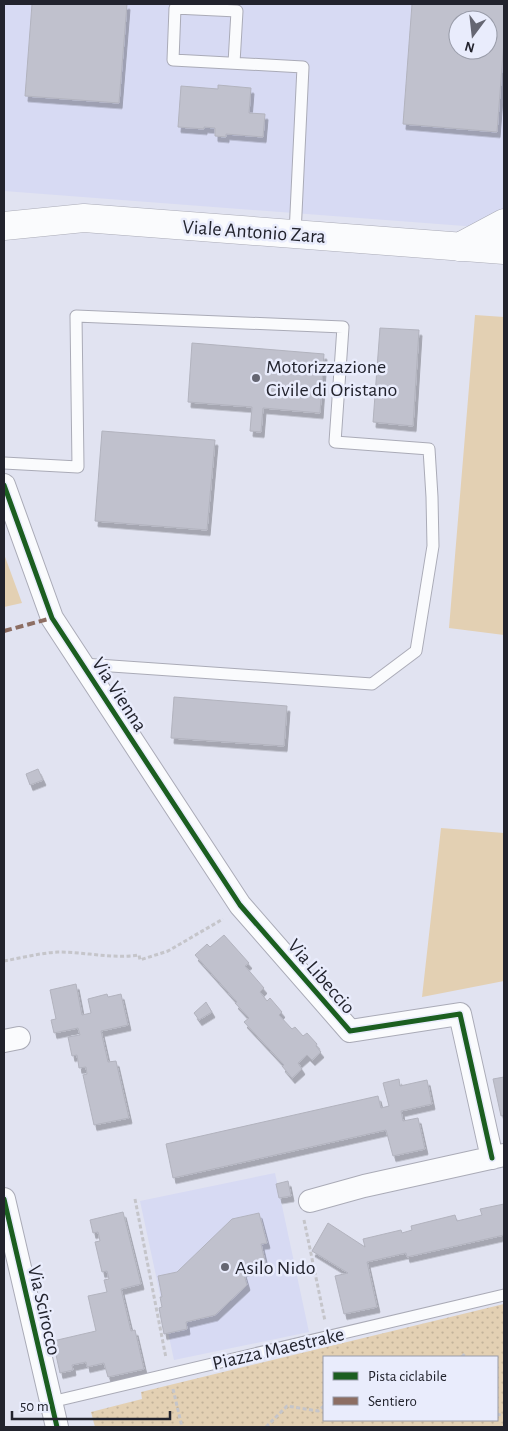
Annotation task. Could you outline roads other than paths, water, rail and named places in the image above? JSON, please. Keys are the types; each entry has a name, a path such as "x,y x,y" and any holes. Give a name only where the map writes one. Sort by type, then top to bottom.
{"main road":[{"name":"Viale Antonio Zara","path":"4,226 84,218 504,250"},
{"path":"459,247 504,223"}],"street":[{"name":"Via Vienna","path":"4,485 52,618 240,905"},
{"name":"Via Libeccio","path":"240,905 350,1031 460,1014 498,1157 364,1186 310,1201"},
{"name":"Via Scirocco","path":"4,1199 57,1427"}],"lane":[{"path":"234,63 237,11 175,8 173,60 303,67 295,234"},
{"path":"4,463 78,467 76,316 343,327 335,442 429,449 433,546 416,650 372,684 83,664"},
{"name":"Piazza Maestrake","path":"51,1402 504,1295"}],"place":[{"name":"Motorizzazione Civile di Oristano","path":"256,378"},
{"name":"Asilo Nido","path":"225,1267"}]}
